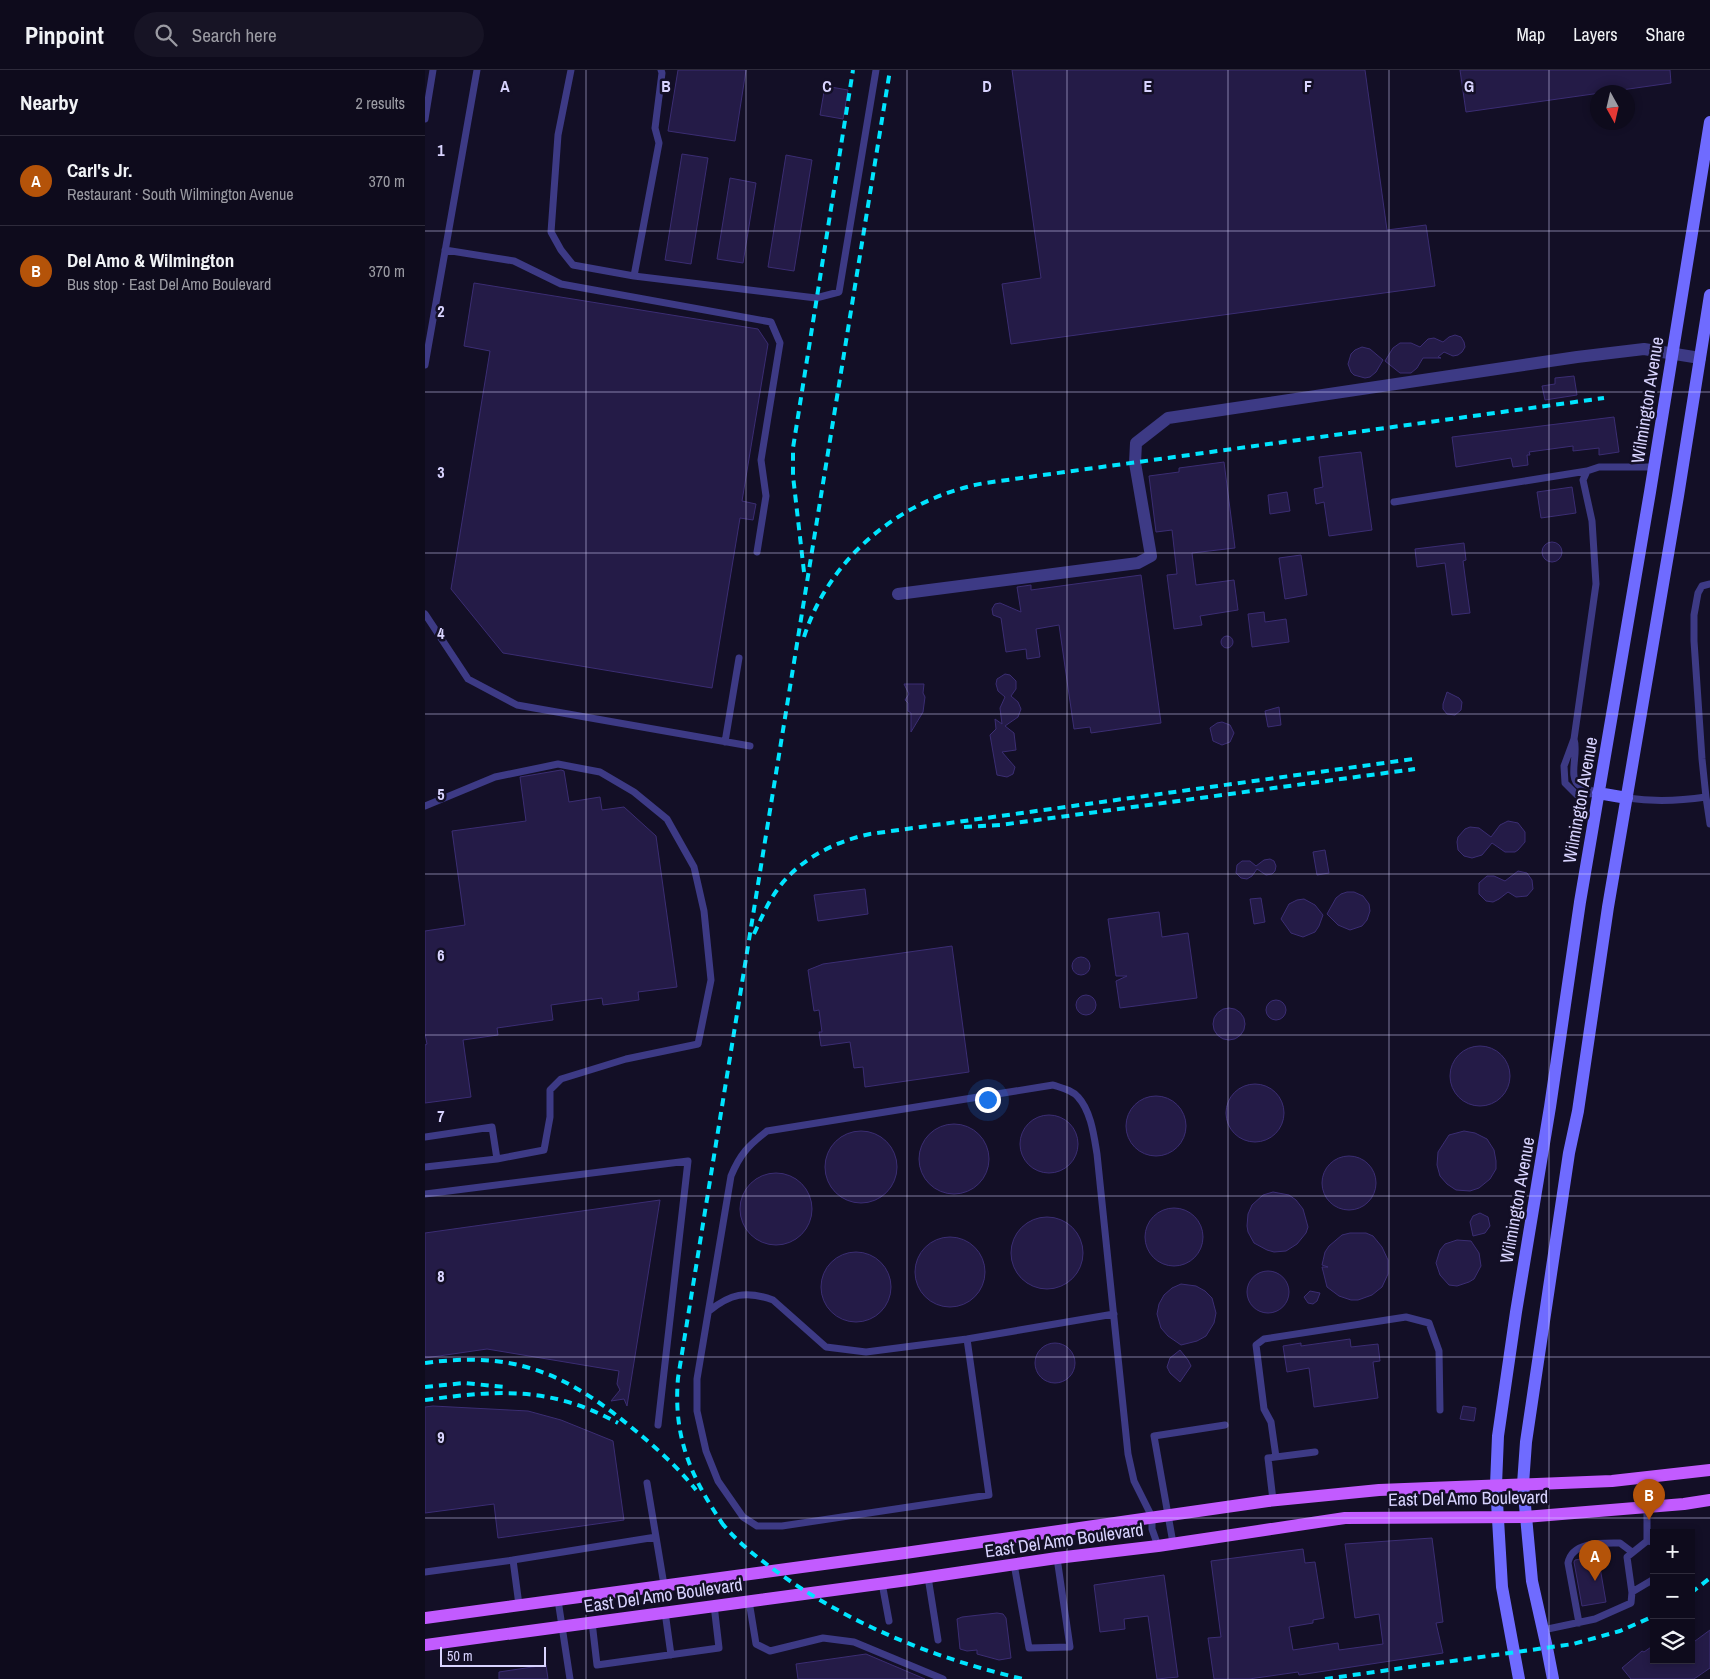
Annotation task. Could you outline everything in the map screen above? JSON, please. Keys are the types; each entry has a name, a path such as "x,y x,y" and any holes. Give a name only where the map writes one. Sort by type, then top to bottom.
{"main road":[{"name":"Wilmington Avenue","path":"1519,1679 1502,1587 1496,1485 1498,1436 1516,1312 1551,1107 1580,902 1710,122"},
{"path":"1553,1679 1532,1581 1523,1484 1526,1442 1608,907 1710,295"},
{"path":"1599,793 1627,798"},
{"name":"East Del Amo Boulevard","path":"425,1618 1273,1500 1379,1490 1612,1481 1710,1470"},
{"name":"East Del Amo Boulevard","path":"425,1645 1057,1558 1158,1546 1345,1518 1525,1517 1710,1500"}],"street":[{"path":"898,594 1138,563 1151,556 1135,463 1136,443 1168,418 1569,358 1644,349 1700,358"}],"lane":[{"path":"425,120 433,70"},
{"path":"425,365 477,70"},
{"path":"571,70 558,136 551,232 561,250 573,265 634,276 816,298 839,292 876,70"},
{"path":"634,276 659,143 655,128 661,70"},
{"path":"445,250 514,261 561,284 771,322 780,343 761,460 766,496 757,552"},
{"path":"1394,502 1587,472 1599,467 1654,467"},
{"path":"1587,472 1583,480 1592,521 1596,584 1574,739 1564,766 1565,782 1577,795 1599,793"},
{"path":"1710,584 1702,586 1698,592 1695,615 1695,660 1702,759 1710,824"},
{"path":"425,614 468,679 517,705 750,746"},
{"path":"725,742 739,658"},
{"path":"1702,759 1710,755"},
{"path":"425,806 495,777 558,764 600,772 634,792 667,819 694,866 704,912 711,980 698,1044 626,1059 561,1079 550,1090 550,1117 544,1150 497,1159 425,1167"},
{"path":"1627,798 1648,801 1673,801 1706,797"},
{"path":"967,1339 989,1495 782,1526 757,1526 743,1517 718,1481 706,1451 697,1411 697,1379 731,1176 736,1163 745,1150 767,1131 1053,1085 1066,1089 1078,1097 1084,1105 1092,1127 1097,1154 1129,1454 1134,1480 1152,1517 1152,1529 1158,1546"},
{"path":"425,1137 492,1127 497,1159"},
{"path":"425,1194 688,1161 658,1425"},
{"path":"709,1311 733,1296 762,1296 773,1300 826,1347 860,1352 882,1351 967,1339 1114,1314"},
{"path":"1276,1457 1271,1422 1264,1409 1256,1345 1265,1339 1406,1317 1429,1323 1439,1351 1440,1410"},
{"path":"1173,1543 1154,1436 1225,1425"},
{"path":"1273,1500 1268,1458 1315,1452"},
{"path":"647,1484 664,1585"},
{"path":"1647,1507 1650,1532"},
{"path":"425,1572 656,1537"},
{"path":"1579,1623 1568,1563 1570,1556 1579,1547 1597,1543 1620,1542 1632,1552"},
{"path":"1543,1630 1595,1619 1631,1603 1632,1593 1627,1557 1650,1542"},
{"path":"1014,1564 1029,1648 1070,1647 1057,1558"},
{"path":"513,1560 519,1605"},
{"path":"928,1577 938,1640"},
{"path":"1632,1593 1650,1582"},
{"path":"882,1583 889,1621"},
{"path":"558,1600 570,1679"},
{"path":"749,1601 756,1644 770,1651 823,1638 854,1642 943,1679"},
{"path":"592,1622 597,1666 719,1648 714,1605"},
{"path":"665,1612 671,1655"}],"building":[{"path":"678,70 746,70 735,141 668,131"},
{"path":"1012,70 1365,70 1387,230 1426,225 1435,286 1011,344 1002,284 1041,278"},
{"path":"1460,70 1670,70 1671,83 1635,88 1635,85 1590,85 1590,94 1466,112"},
{"path":"825,86 848,90 843,119 820,115"},
{"path":"682,154 708,158 691,264 665,260"},
{"path":"786,155 812,160 794,271 768,267"},
{"path":"730,178 756,183 743,263 717,259"},
{"path":"474,283 758,329 768,344 742,501 756,504 753,520 740,518 712,688 503,653 451,589 490,351 464,346"},
{"path":"1455,335 1461,337 1464,342 1465,347 1462,352 1453,356 1444,352 1438,357 1441,358 1423,358 1417,368 1411,373 1400,373 1385,361 1393,348 1400,343 1411,343 1420,347 1428,339 1434,338 1443,342"},
{"path":"1362,347 1370,349 1383,360 1376,372 1370,377 1365,378 1354,375 1348,364 1351,354"},
{"path":"1574,376 1577,395 1545,400 1542,386 1555,384 1555,378"},
{"path":"1614,417 1619,452 1599,455 1599,448 1573,451 1573,446 1529,452 1530,455 1527,455 1528,465 1513,467 1511,458 1456,467 1452,437"},
{"path":"1361,452 1372,530 1329,536 1324,502 1316,504 1314,489 1323,487 1319,457"},
{"path":"1224,462 1235,548 1192,553 1196,585 1234,580 1238,610 1200,616 1202,625 1174,629 1167,575 1177,574 1172,530 1156,532 1149,476 1179,472 1179,468"},
{"path":"1572,487 1576,513 1541,518 1537,492"},
{"path":"1287,492 1290,511 1270,514 1268,495"},
{"path":"1552,542 1559,545 1562,552 1559,559 1552,562 1545,559 1542,552 1545,545"},
{"path":"1464,543 1466,560 1463,561 1470,613 1452,615 1445,563 1417,567 1415,549"},
{"path":"1301,555 1307,595 1285,599 1279,558"},
{"path":"1141,575 1161,723 1091,733 1090,727 1074,729 1059,625 1036,629 1040,657 1027,659 1026,649 1006,652 1001,618 993,615 992,609 995,604 1000,603 1021,612 1017,587 1031,585 1031,590"},
{"path":"1264,612 1265,622 1286,619 1289,642 1252,647 1248,614"},
{"path":"1229,636 1232,637 1232,647 1225,648 1222,647 1221,640 1222,637"},
{"path":"1005,674 1010,675 1016,681 1016,689 1011,696 1018,702 1021,709 1018,717 1005,726 1014,733 1016,750 1002,752 1015,767 1013,774 1007,777 997,775 990,735 996,729 995,719 1002,724 1000,708 1005,697 998,691 996,684 997,679"},
{"path":"904,684 924,684 923,712 911,732 911,713 908,711 908,703 905,700 909,694"},
{"path":"1447,692 1459,698 1462,702 1461,710 1455,715 1447,714 1443,709"},
{"path":"1279,707 1281,725 1268,727 1265,711"},
{"path":"1222,722 1230,725 1234,733 1230,742 1222,745 1213,741 1210,728"},
{"path":"564,771 569,802 600,797 602,810 624,807 656,836 677,987 638,992 639,1000 603,1005 602,998 551,1005 553,1020 497,1028 498,1035 463,1040 471,1097 425,1103 425,1045 427,1044 425,1034 425,931 465,925 452,831 526,821 520,777"},
{"path":"1508,821 1518,823 1525,832 1525,842 1515,852 1505,852 1492,843 1482,855 1472,858 1464,856 1458,850 1458,837 1465,829 1470,827 1479,828 1491,837 1500,825"},
{"path":"1325,850 1329,873 1317,875 1313,852"},
{"path":"1270,859 1274,861 1276,866 1272,874 1266,875 1257,869 1247,879 1241,878 1236,873 1237,865 1242,861 1250,861 1256,866 1264,860"},
{"path":"1518,871 1527,873 1532,880 1533,889 1527,896 1516,897 1508,892 1493,902 1486,901 1479,894 1479,883 1487,876 1494,876 1505,881"},
{"path":"865,889 868,914 818,921 814,895"},
{"path":"1347,892 1354,892 1363,896 1369,904 1370,911 1367,920 1362,926 1350,930 1338,925 1327,914 1336,898"},
{"path":"1261,898 1265,922 1254,924 1250,899"},
{"path":"1304,899 1315,905 1323,915 1315,932 1303,937 1291,933 1281,919 1289,904"},
{"path":"1159,912 1162,937 1188,933 1197,998 1120,1008 1116,981 1127,976 1116,976 1108,919"},
{"path":"952,946 969,1072 865,1087 863,1067 854,1068 850,1042 821,1046 819,1032 822,1032 819,1010 814,1011 808,970 823,964"},
{"path":"1077,957 1085,957 1090,962 1088,973 1077,975 1072,970 1072,962"},
{"path":"1086,995 1093,998 1096,1005 1093,1012 1086,1015 1079,1012 1076,1005 1079,998"},
{"path":"1276,1000 1283,1003 1286,1010 1283,1017 1276,1020 1269,1017 1266,1010 1269,1003"},
{"path":"1229,1008 1240,1013 1245,1024 1240,1035 1229,1040 1218,1035 1213,1024 1218,1013"},
{"path":"1480,1046 1497,1051 1505,1059 1510,1076 1505,1093 1497,1101 1480,1106 1463,1101 1455,1093 1450,1076 1455,1059 1463,1051"},
{"path":"1249,1084 1261,1084 1276,1092 1284,1107 1284,1119 1276,1134 1261,1142 1249,1142 1234,1134 1226,1119 1226,1107 1234,1092"},
{"path":"1156,1096 1172,1101 1177,1105 1181,1110 1186,1126 1181,1142 1177,1147 1172,1151 1156,1156 1140,1151 1135,1147 1131,1142 1126,1126 1131,1110 1135,1105 1140,1101"},
{"path":"1043,1115 1055,1115 1070,1123 1078,1138 1078,1150 1070,1165 1055,1173 1043,1173 1028,1165 1020,1150 1020,1138 1028,1123"},
{"path":"947,1124 961,1124 974,1130 983,1139 989,1152 987,1172 979,1184 961,1194 947,1194 934,1188 925,1179 919,1166 919,1152 925,1139 934,1130"},
{"path":"861,1131 875,1134 887,1141 894,1153 897,1167 894,1181 887,1193 875,1200 861,1203 847,1200 835,1193 828,1181 825,1167 828,1153 835,1141 847,1134"},
{"path":"1464,1131 1475,1133 1487,1139 1494,1150 1496,1161 1496,1169 1490,1179 1479,1188 1470,1191 1456,1190 1447,1184 1440,1176 1437,1165 1438,1152 1449,1135"},
{"path":"1344,1156 1354,1156 1364,1160 1372,1168 1376,1183 1372,1198 1364,1206 1354,1210 1344,1210 1334,1206 1326,1198 1322,1188 1322,1178 1326,1168 1334,1160"},
{"path":"776,1173 790,1176 802,1183 809,1195 812,1209 809,1223 802,1235 790,1242 776,1245 762,1242 750,1235 743,1223 740,1209 743,1195 750,1183 762,1176"},
{"path":"1273,1192 1289,1195 1296,1200 1303,1209 1308,1227 1306,1233 1297,1244 1286,1251 1274,1252 1267,1250 1254,1243 1248,1232 1248,1214 1252,1205 1263,1195"},
{"path":"660,1200 627,1406 624,1399 611,1401 620,1390 617,1384 619,1371 487,1349 425,1358 425,1233"},
{"path":"1168,1208 1180,1208 1195,1216 1203,1231 1203,1243 1195,1258 1180,1266 1168,1266 1153,1258 1145,1243 1145,1231 1153,1216"},
{"path":"1480,1213 1488,1217 1490,1226 1485,1233 1473,1236 1470,1222 1473,1216"},
{"path":"1047,1217 1067,1223 1077,1233 1083,1253 1077,1273 1067,1283 1047,1289 1027,1283 1017,1273 1011,1253 1017,1233 1027,1223"},
{"path":"1366,1233 1373,1236 1382,1247 1388,1260 1388,1274 1382,1287 1372,1295 1358,1300 1339,1296 1327,1287 1322,1267 1328,1267 1322,1265 1325,1252 1329,1246 1342,1235"},
{"path":"950,1237 963,1240 975,1247 982,1259 985,1272 982,1285 975,1297 963,1304 950,1307 937,1304 925,1297 918,1285 915,1272 918,1259 925,1247 937,1240"},
{"path":"1457,1240 1471,1241 1479,1253 1481,1266 1474,1279 1457,1286 1449,1285 1440,1275 1436,1263 1440,1250 1445,1244"},
{"path":"856,1252 869,1255 881,1262 888,1274 891,1287 888,1300 881,1312 869,1319 856,1322 843,1319 831,1312 824,1300 821,1287 824,1274 831,1262 843,1255"},
{"path":"1268,1271 1283,1277 1289,1292 1283,1307 1268,1313 1253,1307 1247,1292 1253,1277"},
{"path":"1181,1284 1196,1286 1205,1291 1212,1298 1216,1313 1214,1323 1206,1336 1197,1341 1181,1345 1168,1336 1161,1328 1157,1314 1159,1304 1164,1295 1172,1288"},
{"path":"1310,1291 1320,1293 1317,1301 1313,1304 1308,1303 1304,1297"},
{"path":"1350,1339 1351,1347 1378,1344 1380,1361 1373,1362 1378,1398 1314,1407 1309,1368 1287,1372 1283,1346 1301,1343 1301,1346"},
{"path":"1055,1343 1069,1349 1075,1363 1069,1377 1055,1383 1041,1377 1035,1363 1041,1349"},
{"path":"1180,1350 1191,1366 1180,1382 1170,1373 1167,1367 1170,1358"},
{"path":"1463,1406 1476,1408 1474,1421 1460,1419"},
{"path":"425,1407 528,1411 561,1420 613,1441 624,1520 498,1538 494,1504 425,1513"},
{"path":"1432,1538 1443,1622 1436,1623 1443,1653 1299,1675 1298,1672 1249,1679 1214,1679 1208,1638 1221,1637 1211,1561 1303,1549 1305,1563 1315,1562 1324,1618 1313,1620 1313,1623 1289,1627 1293,1650 1338,1643 1339,1650 1383,1644 1379,1614 1355,1618 1345,1544"},
{"path":"1598,1556 1606,1602 1582,1606 1574,1562 1575,1560"},
{"path":"1164,1575 1178,1677 1157,1679 1148,1616 1124,1619 1125,1629 1100,1632 1094,1585"},
{"path":"997,1613 1003,1614 1006,1618 1011,1658 999,1660 977,1654 977,1650 967,1651 960,1649 957,1619"},
{"path":"1710,1630 1710,1668 1694,1679 1631,1679 1622,1668 1642,1651 1644,1652 1650,1648 1650,1664 1695,1664 1695,1641"},
{"path":"866,1654 925,1679 798,1679 796,1664"},
{"path":"546,1665 548,1679 499,1679 499,1672"}],"railway":[{"path":"804,572 793,476 793,448 853,70"},
{"path":"724,1526 702,1491 687,1456 678,1420 678,1378 890,70"},
{"path":"804,637 816,608 832,581 851,557 873,535 898,517 925,502 954,491 985,483 1604,398"},
{"path":"754,934 773,895 795,870 818,853 857,837 1413,759"},
{"path":"964,827 1000,825 1415,769"},
{"path":"425,1363 456,1360 485,1360 511,1363 560,1379 607,1408 631,1427 665,1457 696,1490"},
{"path":"425,1387 464,1383 505,1387"},
{"path":"425,1400 476,1394 523,1394 569,1402 618,1423"},
{"path":"721,1522 742,1544 764,1562 808,1593 837,1610 897,1639 928,1651 1023,1679"},
{"path":"1695,1590 1710,1578"},
{"path":"1325,1679 1573,1644 1620,1631 1650,1618"}],"place":[{"name":"Del Amo & Wilmington","path":"1649,1520"},
{"name":"Carl's Jr.","path":"1595,1581"}]}
